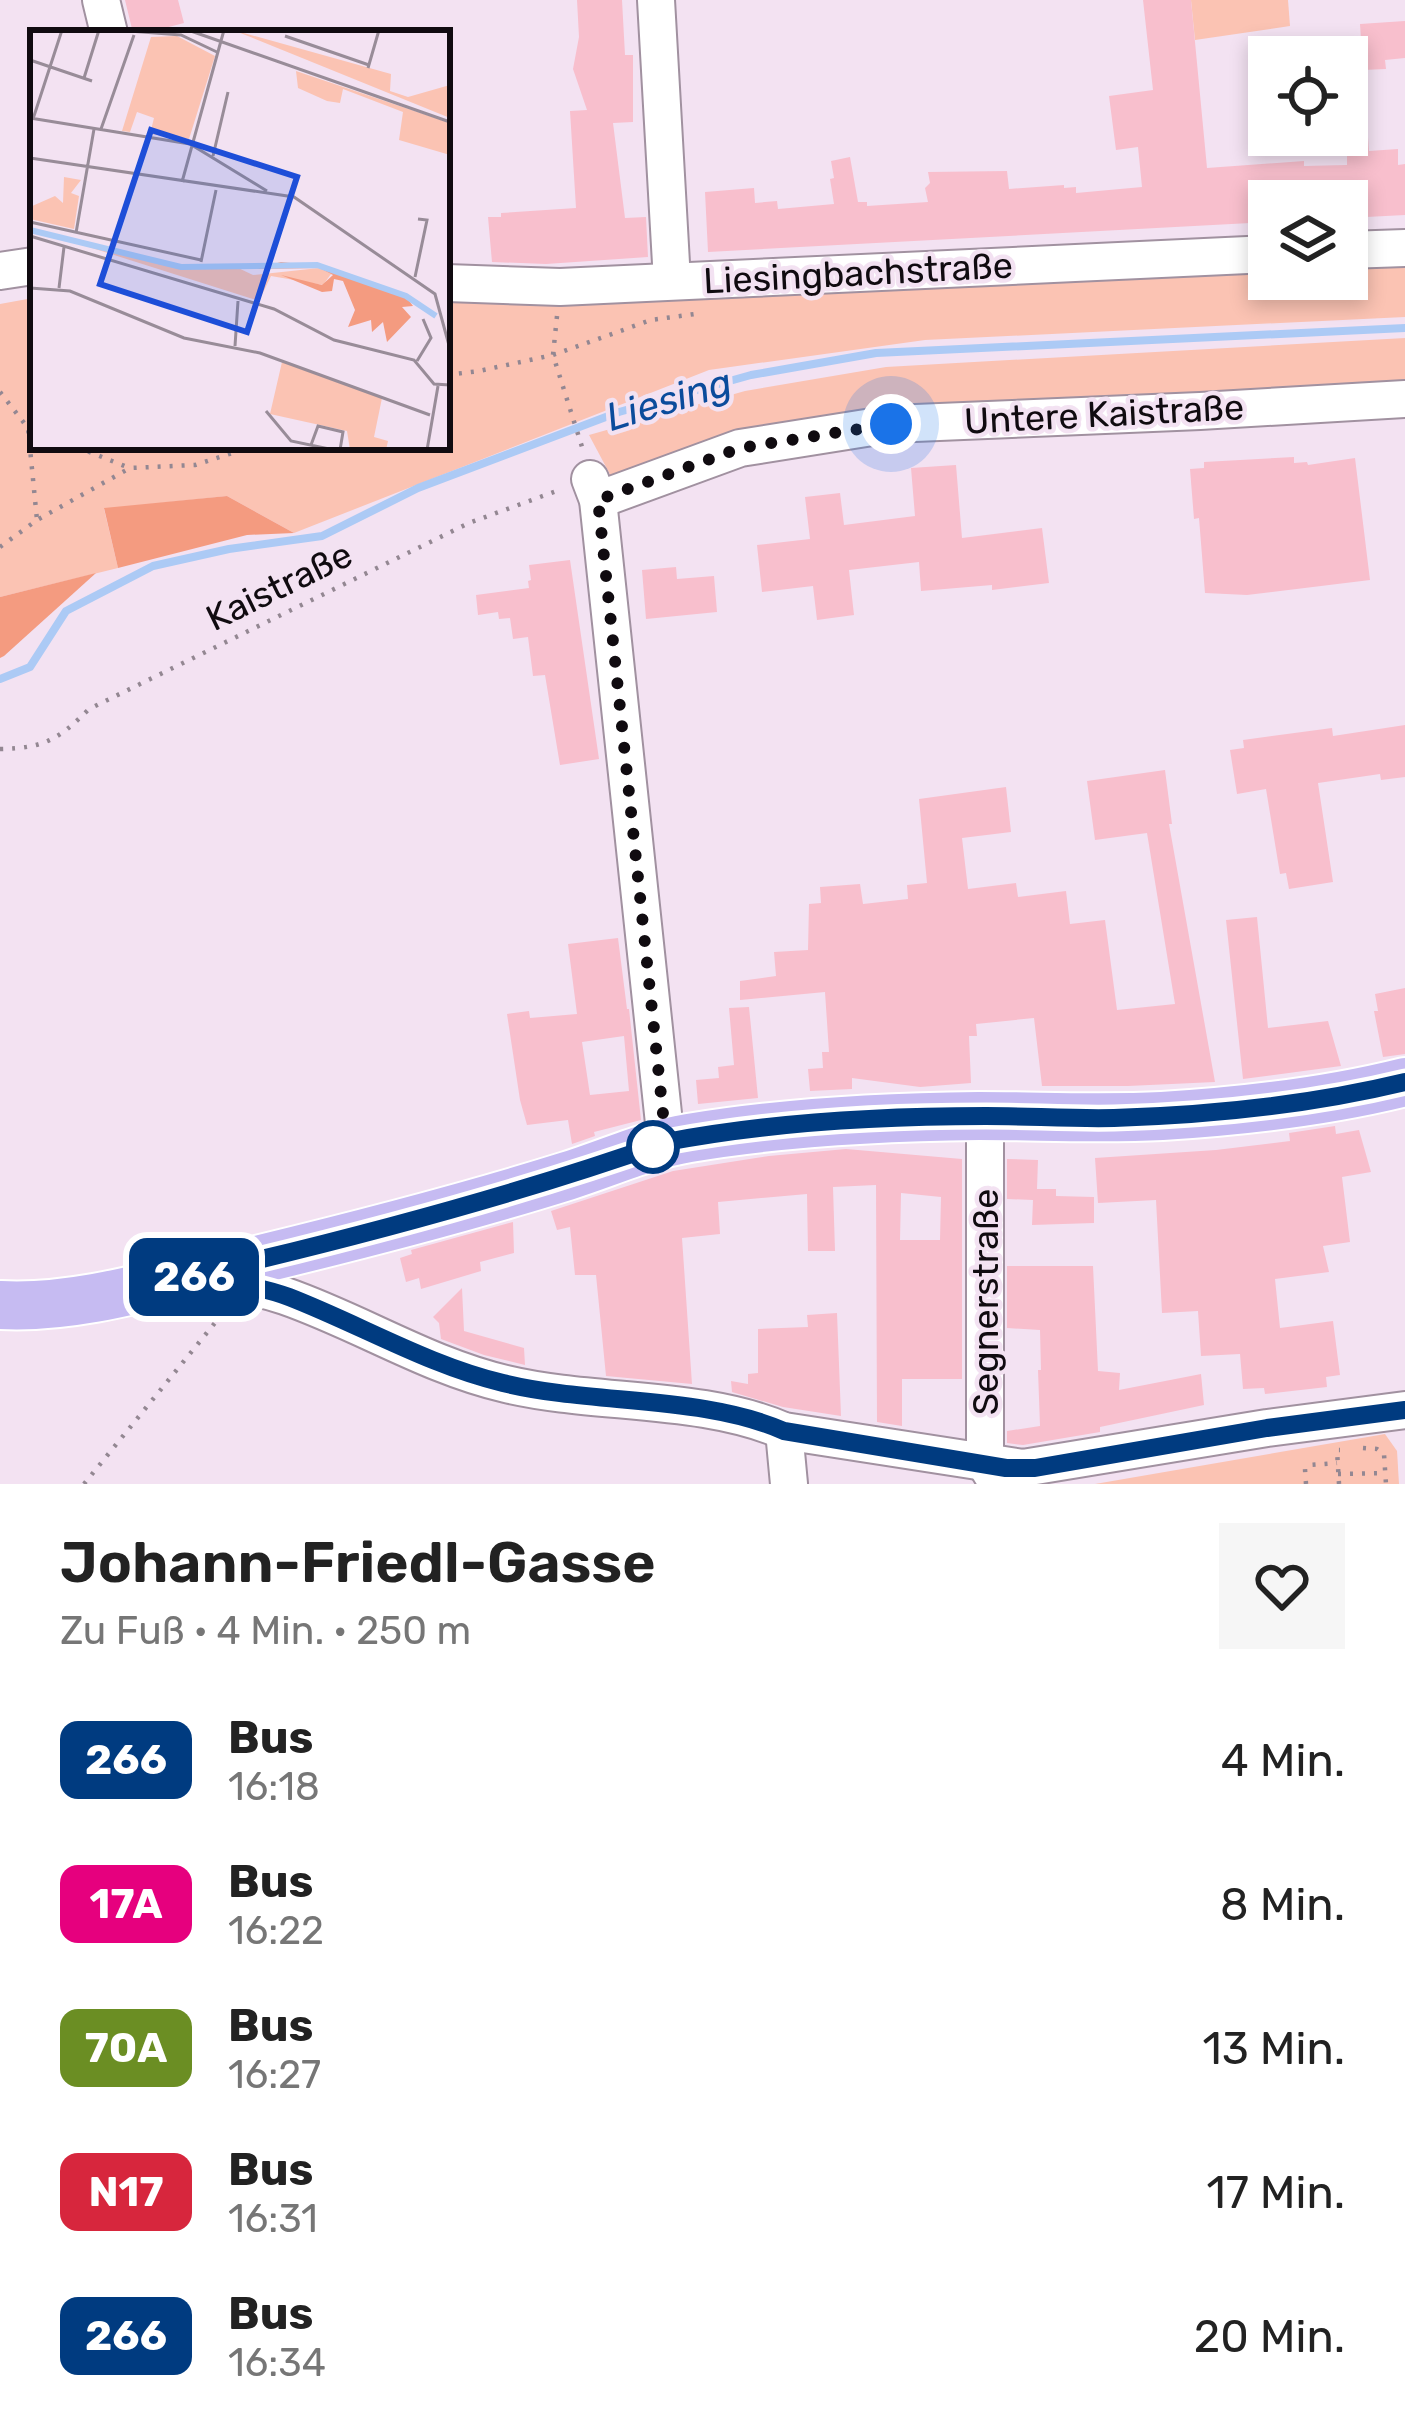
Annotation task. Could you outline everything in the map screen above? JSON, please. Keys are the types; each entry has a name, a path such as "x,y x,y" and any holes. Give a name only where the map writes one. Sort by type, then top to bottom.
{"main road":[{"path":"1354,1095 1405,1082"},
{"path":"0,1305 50,1304 190,1276 290,1274 666,1142 813,1121 1160,1116 1405,1093"}],"street":[{"path":"101,0 108,30"},
{"path":"656,0 672,281"},
{"path":"1368,249 1405,248"},
{"name":"Liesingbachstraße","path":"450,283 560,286 1248,255"},
{"path":"0,272 30,267"},
{"name":"Untere Kaistraße","path":"592,481 740,448 891,424 1405,398"},
{"path":"592,481 666,1142"},
{"name":"Segnerstraße","path":"985,1116 991,1474"},
{"path":"190,1276 244,1285 290,1274 436,1361 489,1380 762,1421 784,1431 991,1474 1006,1468 1035,1468 1286,1425 1405,1410"},
{"path":"784,1431 790,1484"}],"path":[{"path":"560,286 553,355 592,481"},
{"path":"450,375 553,355 651,320 697,314"},
{"path":"0,392 30,429"},
{"path":"32,450 37,520"},
{"path":"84,450 130,468 195,465 242,450"},
{"path":"0,547 37,520 130,468"},
{"name":"Kaistraße","path":"0,749 33,748 63,736 89,709 469,523 592,481"},
{"path":"83,1484 244,1285"},
{"path":"1339,1484 1337,1450 1353,1448 1384,1454 1386,1484"},
{"path":"1306,1484 1305,1469 1310,1465 1338,1463"},
{"path":"1338,1474 1385,1473"}],"shaded area":[{"path":"1191,0 1288,0 1290,26 1195,40"},
{"path":"1405,267 1405,317 925,340 709,370 294,533 227,496 104,509 118,568 0,597 0,304 30,299 30,450 450,450 450,301 539,305 1248,274 1248,300 1368,300 1368,268"},
{"path":"1405,338 1405,383 1037,403 613,480 589,435 745,391 886,367"},
{"path":"227,496 294,533 247,535 118,568 104,508"},
{"path":"96,573 4,656 0,658 0,597"},
{"path":"1385,1434 1397,1451 1399,1484 1095,1484"}],"building":[{"path":"125,0 178,0 184,23 161,30 132,30"},
{"path":"577,0 622,0 625,55 633,55 633,122 613,123 625,218 646,217 648,257 546,264 492,262 488,217 576,208 570,111 587,110 573,69 579,37"},
{"path":"1143,0 1191,0 1207,168 1304,161 1304,166 1347,165 1347,156 1368,156 1368,137 1369,151 1398,149 1398,165 1405,164 1405,215 1368,217 1368,180 1248,180 1248,223 708,252 705,192 754,188 755,203 777,201 778,209 834,204 831,161 850,157 858,202 867,202 867,206 928,202 928,172 1007,171 1009,189 1064,185 1076,187 1076,193 1142,187 1138,147 1116,150 1109,96 1153,90"},
{"path":"1405,21 1405,58 1385,60 1386,69 1368,70 1368,36 1361,36 1360,24"},
{"path":"1294,457 1294,463 1308,465 1355,458 1370,580 1247,595 1205,593 1190,469 1204,468 1204,462"},
{"path":"956,465 962,538 1042,528 1049,583 921,591 919,562 849,570 854,615 817,620 813,586 762,592 757,545 810,539 805,497 840,493 844,525 915,516 911,468"},
{"path":"570,560 599,759 560,765 545,675 533,676 528,637 513,639 510,618 499,619 498,612 478,615 476,595 529,588 529,565"},
{"path":"676,567 677,579 714,576 717,612 646,619 642,570"},
{"path":"1405,725 1405,777 1381,780 1380,774 1318,783 1333,882 1289,889 1286,873 1280,874 1266,789 1237,794 1230,750 1244,748 1243,740 1332,728 1333,736"},
{"path":"1165,770 1169,824 1215,1082 1042,1086 1034,1018 976,1024 977,1036 969,1036 971,1083 920,1087 852,1078 852,1089 810,1091 808,1069 823,1068 822,1052 829,1052 825,992 740,1000 740,981 776,976 774,952 808,950 809,904 821,903 820,887 860,884 863,904 908,899 907,885 927,883 919,799 1006,787 1011,832 962,838 968,889 1016,883 1018,897 1066,891 1070,924 1105,920 1117,1010 1175,1004 1147,833 1095,840 1087,781"},
{"path":"1257,917 1268,1028 1328,1021 1341,1066 1243,1079 1226,920"},
{"path":"618,938 641,1120 594,1132 595,1136 572,1144 568,1120 527,1125 507,1014 529,1011 530,1018 577,1014 568,944","holes":["624,1036 629,1091 590,1095 582,1042"]},
{"path":"1405,988 1405,1054 1383,1057 1375,994"},
{"path":"749,1007 758,1098 698,1104 696,1080 719,1078 718,1067 734,1065 729,1008"},
{"path":"1335,1126 1336,1134 1359,1130 1371,1172 1342,1177 1350,1242 1323,1246 1329,1272 1275,1279 1280,1328 1333,1321 1340,1375 1326,1377 1327,1387 1265,1394 1264,1388 1243,1389 1240,1354 1201,1356 1198,1311 1162,1313 1156,1200 1098,1203 1095,1158 1290,1141 1289,1133"},
{"path":"846,1149 962,1159 962,1379 902,1379 902,1426 877,1422 876,1185 833,1187 835,1251 808,1251 807,1194 718,1202 720,1234 682,1238 692,1384 606,1376 596,1275 575,1275 570,1227 557,1230 551,1211 673,1171","holes":["901,1193 941,1197 940,1240 900,1240"]},
{"path":"1007,1159 1038,1160 1037,1189 1056,1189 1056,1196 1094,1197 1094,1223 1032,1225 1033,1200 1007,1199"},
{"path":"513,1222 514,1253 480,1262 481,1271 421,1289 419,1278 406,1282 400,1258 412,1254 411,1250"},
{"path":"1007,1266 1093,1266 1098,1371 1120,1373 1119,1390 1201,1374 1204,1405 1100,1427 1100,1432 1023,1445 1007,1443 1007,1431 1040,1426 1041,1370 1040,1330 1007,1328"},
{"path":"462,1288 464,1331 524,1348 525,1365 441,1339 433,1317"},
{"path":"837,1313 841,1416 783,1407 732,1392 731,1381 748,1384 748,1374 758,1373 758,1329 808,1327 807,1315"}],"waterway":[{"name":"Liesing","path":"0,679 30,667 66,611 153,566 322,536 418,488 619,412 751,375 876,353 1405,328"}],"bus line":[{"name":"266","path":"1405,1082 1354,1095 1207,1113 813,1121 691,1138 294,1252 190,1276 286,1296 436,1361 506,1384 681,1406 762,1421 784,1431 1006,1468 1035,1468 1405,1410"}],"route":[{"path":"653,1147 666,1142 598,500 740,448 891,424"}]}
